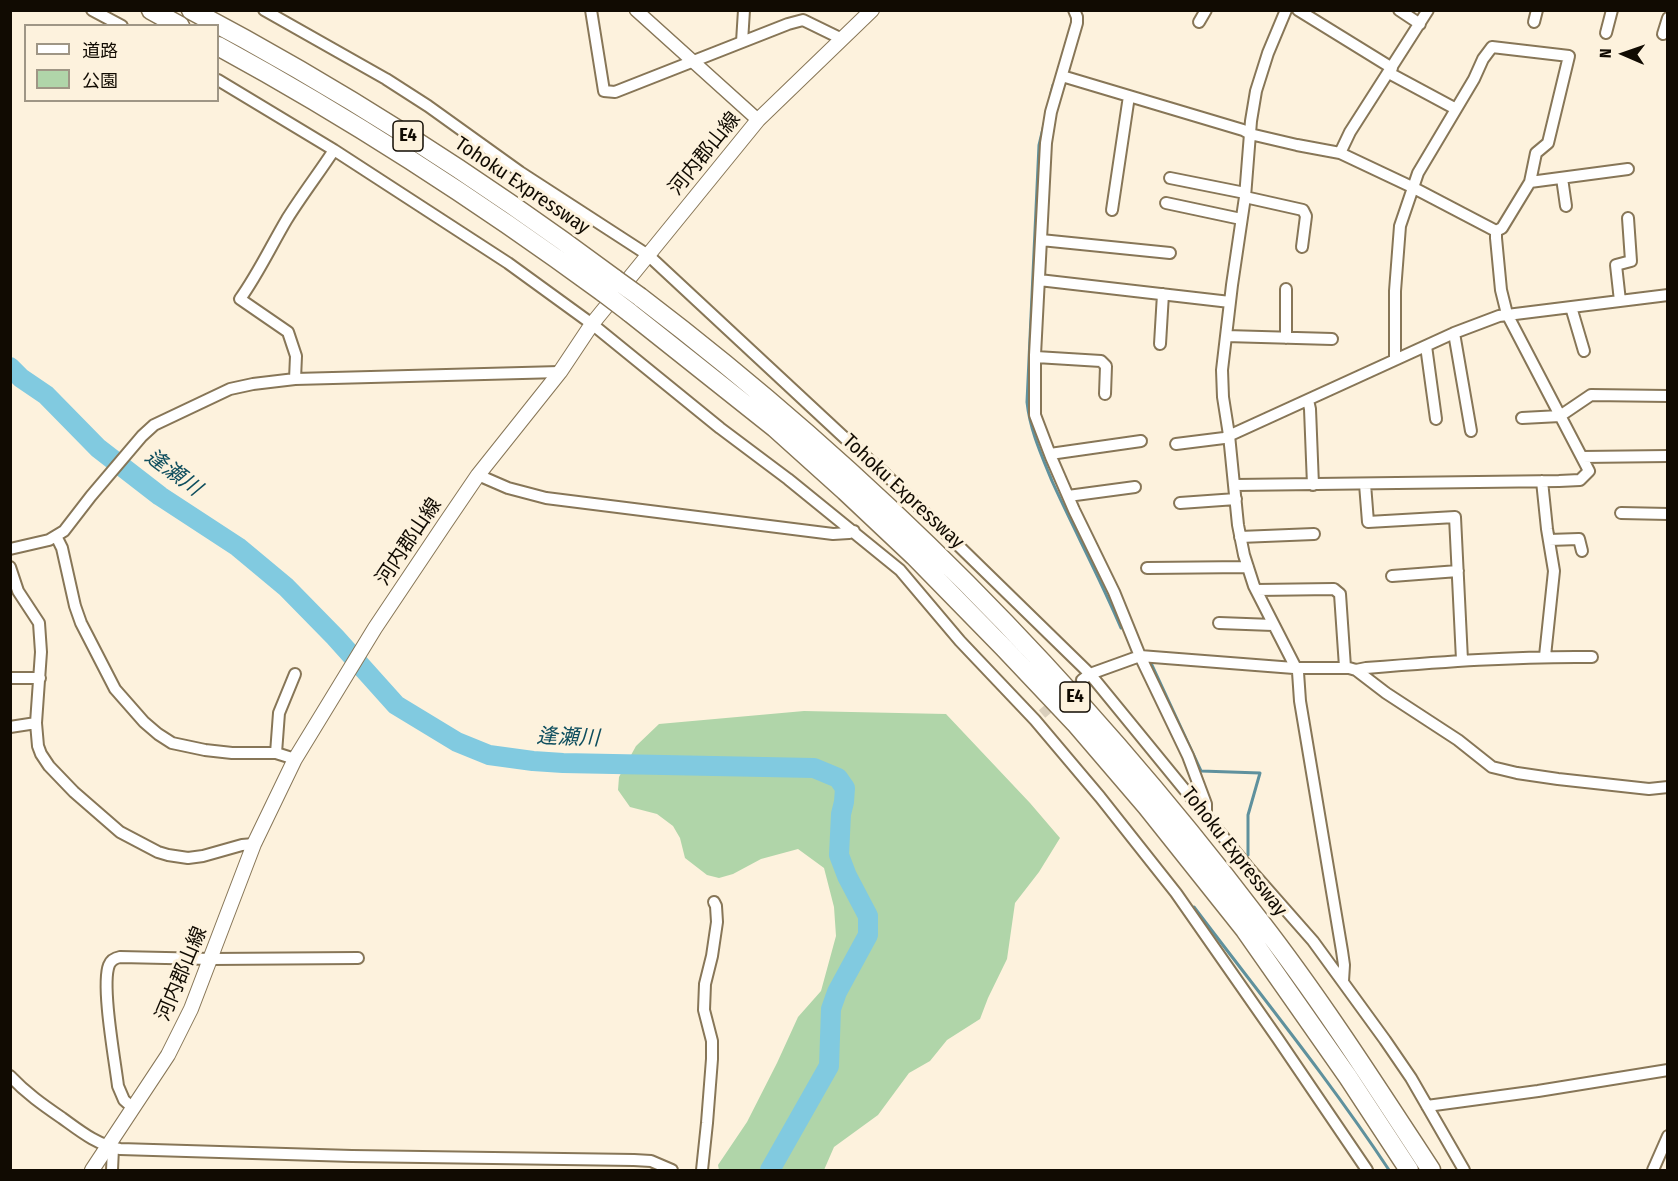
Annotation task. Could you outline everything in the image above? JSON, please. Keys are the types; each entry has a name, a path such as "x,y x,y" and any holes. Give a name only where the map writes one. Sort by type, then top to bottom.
{"highway":[{"path":"151,10 176,24"},
{"name":"Tohoku Expressway","path":"191,10 216,24"},
{"name":"Tohoku Expressway","path":"219,26 332,89 415,140 557,236 609,286"},
{"name":"Tohoku Expressway","path":"219,47 406,156 718,358 856,477 1017,635 1087,710 1162,796 1266,930 1363,1066 1431,1170"},
{"name":"Tohoku Expressway","path":"634,304 775,428 914,556 1075,723 1245,930 1348,1077 1409,1170"}],"main road":[{"name":"河内郡山線","path":"92,1170 110,1147 168,1055 191,1010 254,844 295,759 375,628 478,475 560,372 592,324 758,120 872,10"}],"street":[{"path":"92,10 118,24"},
{"path":"264,10 386,79 520,172 648,255 884,473 1086,677 1313,940 1392,1050 1464,1170"},
{"path":"591,10 604,91 615,92 803,20 842,39"},
{"path":"636,10 758,120"},
{"path":"742,42 744,10"},
{"path":"1074,10 1077,21 1051,112 1046,143 1035,415 1068,496 1188,756 1206,804 1206,817"},
{"path":"1199,22 1206,10"},
{"path":"1286,10 1268,53 1256,91 1222,370 1223,397 1240,537 1248,567 1256,590 1299,676 1300,701 1342,951 1343,981"},
{"path":"1298,10 1390,70 1456,109"},
{"path":"1399,10 1420,24"},
{"path":"1340,153 1350,132 1428,10"},
{"path":"1534,22 1537,10"},
{"path":"1606,33 1612,10"},
{"path":"1663,34 1668,18"},
{"path":"1395,359 1395,291 1400,226 1418,173 1474,79 1483,59 1492,47 1569,56 1548,143 1536,153 1530,182 1502,228 1496,231"},
{"path":"1062,76 1250,134 1297,146 1340,153 1496,231"},
{"path":"219,81 334,150 508,263 592,324 900,570 960,640 1038,717 1176,893 1366,1170"},
{"path":"1112,210 1129,96"},
{"path":"295,379 296,357 288,332 240,299 288,218 334,150"},
{"path":"1530,182 1628,169"},
{"path":"1562,177 1566,206"},
{"path":"1170,178 1303,210 1306,216 1302,247"},
{"path":"1166,204 1241,219"},
{"path":"1620,301 1617,265 1631,261 1628,218"},
{"path":"1235,486 1580,480 1589,471 1507,314 1501,290 1496,231"},
{"path":"1041,240 1170,253"},
{"path":"1040,280 1230,302"},
{"path":"1286,289 1286,338"},
{"path":"1160,344 1163,294"},
{"path":"1176,444 1224,438 1454,333 1507,314 1668,295"},
{"path":"1571,307 1584,351"},
{"path":"1454,333 1471,431"},
{"path":"1226,336 1332,339"},
{"path":"1425,346 1437,419"},
{"path":"1036,357 1101,361 1106,366 1105,394"},
{"path":"10,549 49,540 64,531 148,429 222,392 253,384 295,379 560,372"},
{"path":"1522,418 1560,416 1591,395 1668,396"},
{"path":"1308,400 1313,485"},
{"path":"1050,454 1141,441"},
{"path":"1582,457 1668,456"},
{"path":"478,475 508,488 546,498 833,534 854,531"},
{"path":"1542,481 1554,571 1545,656"},
{"path":"1365,484 1368,522 1455,517 1462,660"},
{"path":"1068,496 1135,486"},
{"path":"1180,503 1236,499"},
{"path":"1621,513 1668,514"},
{"path":"1240,537 1314,534"},
{"path":"57,536 81,623 115,689 144,722 172,743 232,753 276,753 295,759"},
{"path":"1549,540 1579,539 1582,551"},
{"path":"1147,568 1248,567"},
{"path":"1392,576 1458,571"},
{"path":"11,572 18,591 39,622 41,652 36,723 38,746 49,766 74,792 120,832 158,852 188,858 254,844"},
{"path":"1256,590 1334,589 1340,594 1351,669 1458,740 1492,767 1558,779 1649,789 1668,788"},
{"path":"1219,623 1273,625"},
{"path":"1086,677 1140,656 1294,668 1351,669 1462,660 1545,656 1592,657"},
{"path":"276,753 279,712 295,674"},
{"path":"10,678 40,678"},
{"path":"10,727 36,723"},
{"path":"702,1170 712,1059 712,1041 704,1010 705,984 717,922 714,902"},
{"path":"133,1108 124,1100 118,1086 107,998 109,965 114,959 120,957 358,958"},
{"path":"1427,1106 1538,1092 1668,1070"},
{"path":"10,1076 37,1101 92,1140 110,1147 352,1156 634,1160 651,1161 672,1170"},
{"path":"1653,1170 1668,1136"},
{"path":"110,1147 112,1170"}],"green space":[{"path":"804,711 946,714 1060,838 1039,872 1015,903 1007,959 980,1019 947,1040 930,1061 909,1073 878,1115 834,1147 824,1170 719,1170 718,1165 747,1122 798,1017 821,991 836,936 834,907 824,868 798,849 761,859 733,874 719,878 707,875 685,858 680,838 673,826 657,814 630,807 618,790 619,777 636,746 659,724"}],"waterway":[{"path":"1051,93 1053,85"},
{"path":"1045,120 1039,145 1028,412 1036,442 1052,481 1121,628"},
{"name":"逢瀬川","path":"10,367 21,378 46,395 98,448 160,496 238,547 286,587 396,705 457,742 489,755 533,761 814,768 838,778 845,788 839,855 868,916 868,935 837,992 831,1009 829,1066 770,1170"},
{"path":"1150,661 1201,771 1260,773 1248,815 1248,855"},
{"path":"1194,907 1318,1069 1389,1170"}],"tunnel":[{"path":"1042,714 1082,680"}]}
